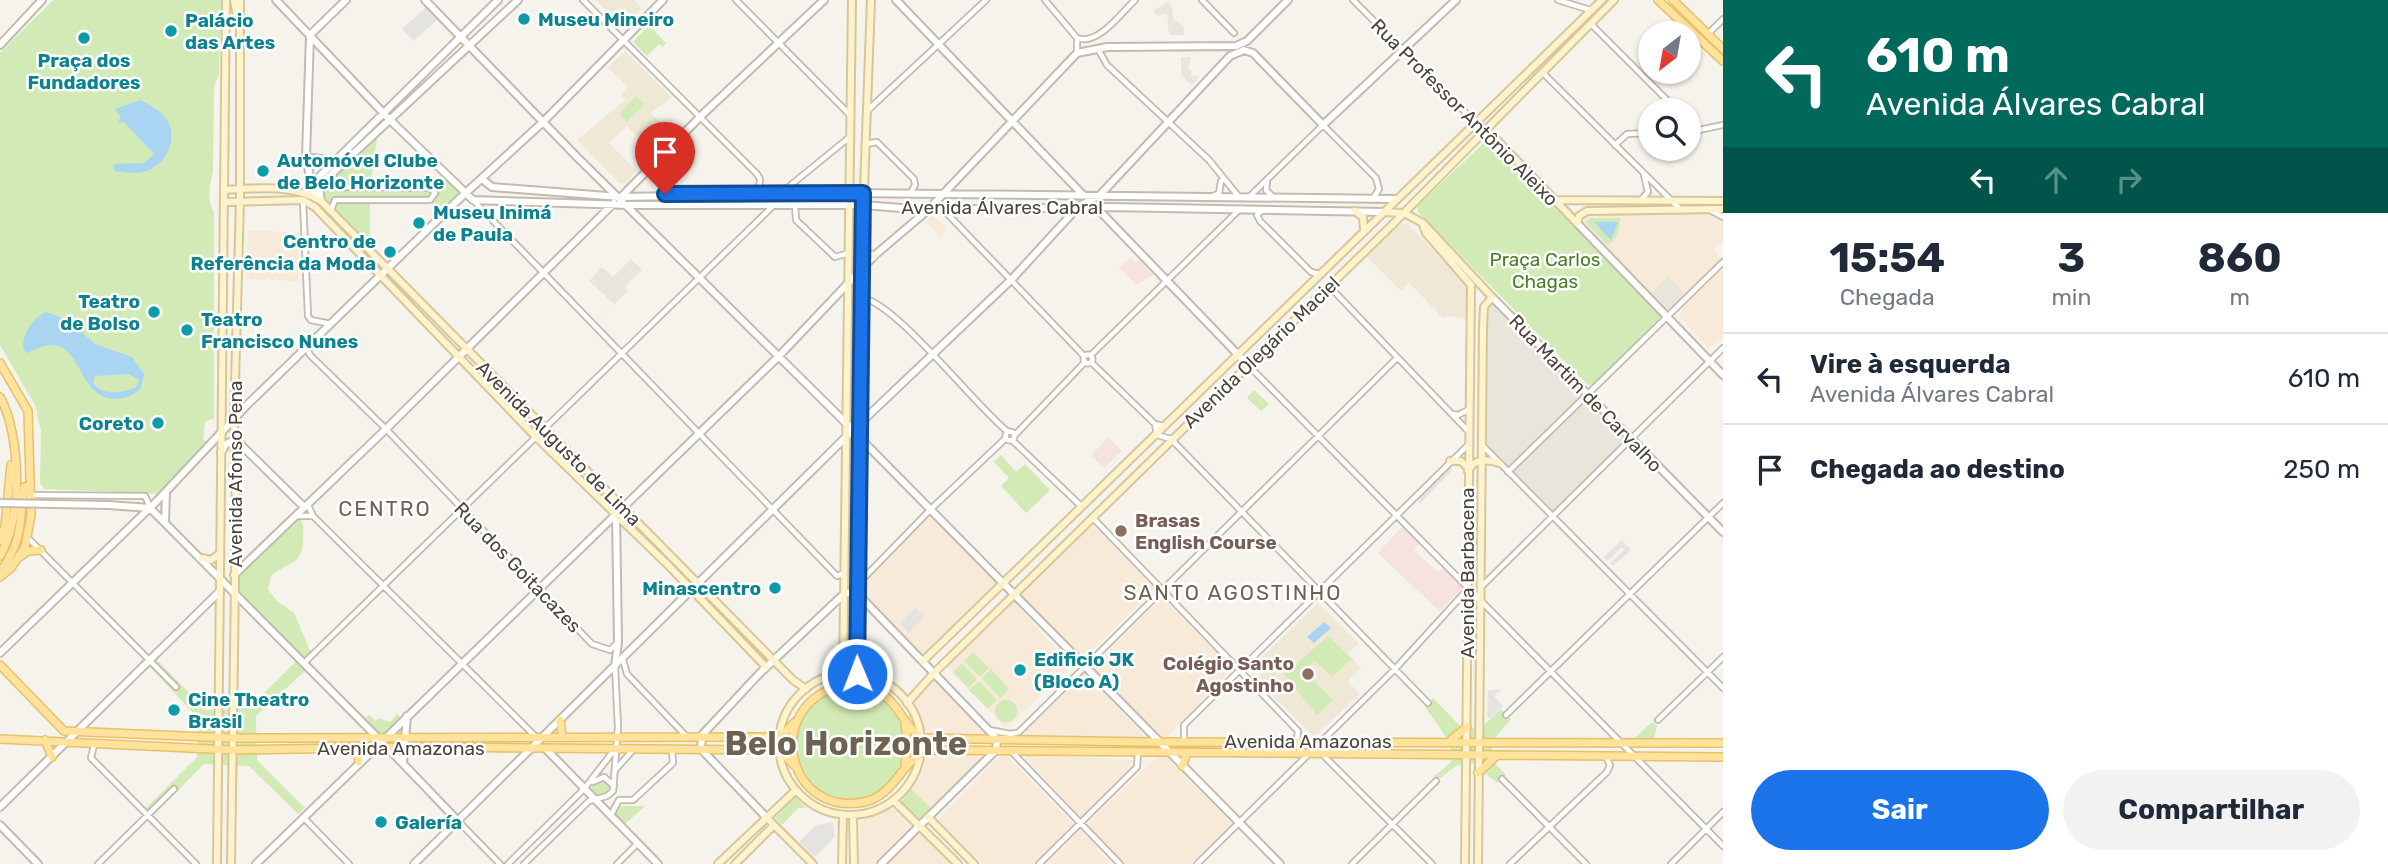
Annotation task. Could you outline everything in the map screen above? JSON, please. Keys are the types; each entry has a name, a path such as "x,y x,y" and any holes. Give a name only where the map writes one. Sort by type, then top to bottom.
{"main road":[{"name":"Avenida Afonso Pena","path":"217,864 218,555 226,0"},
{"path":"234,0 233,12 241,32"},
{"name":"Avenida Afonso Pena","path":"231,864 240,0"},
{"path":"844,674 847,436 850,427 852,0"},
{"path":"857,674 860,298 864,147 868,110 872,102 871,0"},
{"name":"Avenida Olegário Maciel","path":"923,661 1601,0"},
{"name":"Avenida Olegário Maciel","path":"907,703 1013,594 1404,212 1614,0"},
{"path":"1658,0 1723,61"},
{"path":"1673,0 1723,49"},
{"path":"1543,73 1541,67 1549,51"},
{"name":"Rua Professor Antônio Aleixo","path":"1474,121 1577,223"},
{"path":"225,190 295,191 314,197"},
{"name":"Avenida Augusto de Lima","path":"314,197 331,211 793,680 806,689"},
{"path":"225,202 303,200 315,207"},
{"path":"1556,200 1723,201"},
{"name":"Avenida Augusto de Lima","path":"315,207 534,435 616,514 766,667"},
{"path":"1577,223 1579,216 1587,211 1723,209"},
{"path":"1355,211 1363,217 1364,230"},
{"name":"Avenida Álvares Cabral","path":"1384,212 1404,212"},
{"name":"Rua Martim de Carvalho","path":"1404,212 1423,223 1492,297"},
{"name":"Rua Martim de Carvalho","path":"1423,223 1426,233 1471,281"},
{"path":"862,249 866,254 874,255"},
{"name":"Avenida Barbacena","path":"1465,864 1467,446 1471,281"},
{"name":"Avenida Barbacena","path":"1478,864 1477,741 1483,331 1484,307 1492,297"},
{"path":"1470,330 1483,331"},
{"path":"0,363 28,411 13,524 0,556"},
{"path":"1469,381 1482,382"},
{"path":"0,397 8,412 21,531 13,553 0,572"},
{"path":"1468,410 1482,410"},
{"path":"211,444 220,445"},
{"path":"1450,461 1461,461 1468,470 1481,460 1499,463"},
{"path":"0,541 3,515 18,493"},
{"path":"18,493 29,539 20,556"},
{"path":"0,577 20,556 28,551 41,550"},
{"path":"202,558 211,560 218,555"},
{"path":"1468,587 1480,587"},
{"path":"0,665 59,728 78,731"},
{"path":"857,674 889,686 907,703 918,725 920,755 911,780 893,800 868,813 843,815 817,807 796,790 787,776 779,750 780,735 789,708 806,689 830,677 857,674"},
{"path":"780,735 821,692 850,684 884,696 920,738"},
{"path":"902,717 908,746 903,771"},
{"path":"559,720 562,736"},
{"path":"795,766 792,743 796,720"},
{"path":"1448,741 1467,727"},
{"name":"Avenida Amazonas","path":"78,731 232,738 780,735"},
{"name":"Avenida Amazonas","path":"920,738 1156,742 1322,740 1723,743"},
{"name":"Avenida Amazonas","path":"0,739 217,750 404,747 779,750"},
{"path":"45,740 52,757"},
{"path":"350,748 358,753 359,762"},
{"path":"779,750 815,793 841,803 863,802 880,796 892,787 903,771 920,755"},
{"name":"Avenida Amazonas","path":"920,755 929,750 1009,750 1723,757"},
{"path":"1182,766 1187,753"},
{"path":"1478,774 1498,754"},
{"path":"718,864 796,790"},
{"path":"893,800 958,864"},
{"path":"842,864 843,815"},
{"path":"853,815 854,864"},
{"path":"766,817 813,864"},
{"path":"928,817 974,864"},
{"path":"735,864 774,825"},
{"path":"1466,828 1477,828"}],"street":[{"path":"0,45 41,0"},
{"path":"276,0 837,576 846,573"},
{"path":"315,207 313,183 306,157 310,34 346,0"},
{"path":"425,0 543,122 850,427 1156,742 1280,864"},
{"path":"295,191 313,183 498,0"},
{"path":"321,201 319,188 334,172 518,0"},
{"path":"583,0 757,174 760,179 759,193"},
{"path":"0,653 150,508 234,419 331,324 543,122 663,0"},
{"path":"736,0 851,116"},
{"path":"234,575 386,429 701,116 824,0"},
{"path":"896,0 1015,121 1165,282 1480,596 1723,845"},
{"path":"872,102 986,0"},
{"path":"1045,0 1077,38 1085,41 1096,36 1135,0"},
{"path":"1202,0 1234,33"},
{"path":"256,864 779,356 874,255 928,210 1077,53 1098,48 1229,47 1242,44 1288,0"},
{"name":"Rua Professor Antônio Aleixo","path":"1353,0 1474,121"},
{"path":"1248,197 1456,0"},
{"path":"1558,0 1591,11"},
{"path":"1708,35 1723,19"},
{"path":"1591,24 1665,98"},
{"path":"1077,38 1077,53"},
{"path":"1229,47 1230,56"},
{"path":"1098,48 1107,65 1209,160 1219,177 1239,197"},
{"path":"1092,204 1230,56 1248,51 1376,178 1379,189 1374,197"},
{"path":"1543,73 1681,209"},
{"path":"839,103 852,100"},
{"path":"1701,131 1723,125"},
{"path":"1615,145 1627,134 1638,134"},
{"path":"781,193 851,136"},
{"path":"864,147 869,141 877,142 914,178 915,185 909,195"},
{"path":"306,157 334,161"},
{"path":"331,211 335,200 430,200 435,193 430,188 335,187 332,178 334,172"},
{"path":"1639,202 1648,192 1644,174"},
{"path":"1211,198 1221,189 1219,177"},
{"name":"Avenida Álvares Cabral","path":"482,179 492,187 620,197 863,193 937,199 1069,195 1396,199"},
{"path":"1268,180 1266,190 1275,198"},
{"path":"850,427 859,424 933,357 1012,279 1078,207 1069,195"},
{"path":"937,199 943,209 1086,360 1155,424 1165,426"},
{"path":"303,200 308,316 331,324"},
{"name":"Avenida Álvares Cabral","path":"473,200 628,205 862,205 928,210 1078,207 1092,204 1384,212"},
{"path":"304,663 534,435 773,205"},
{"path":"795,205 796,220 835,257 850,253"},
{"path":"1218,208 1224,224"},
{"path":"766,817 701,749 702,735 766,667 845,593 857,589 930,510 1018,429 1240,209"},
{"path":"1268,209 1257,215 1260,221 1311,272 1319,274"},
{"path":"1708,209 1723,217"},
{"path":"1577,223 1723,375"},
{"path":"1508,472 1723,262"},
{"path":"1328,285 1468,431"},
{"name":"Rua Martim de Carvalho","path":"1492,297 1723,532"},
{"path":"860,298 875,301 1082,507"},
{"name":"Rua dos Goitacazes","path":"307,348 310,355 386,429 592,644 610,650 618,642"},
{"path":"1480,587 1723,348"},
{"path":"988,730 999,733 1019,732 1243,514 1397,358"},
{"path":"1451,414 1458,415 1468,410"},
{"path":"1155,424 1157,435 1171,439 1428,703"},
{"path":"414,864 847,436"},
{"path":"220,455 226,444 235,439 539,738"},
{"path":"1481,445 1723,688"},
{"path":"1184,740 1184,725 1396,513 1467,446"},
{"path":"165,522 167,491"},
{"path":"18,493 145,496 150,508 377,737"},
{"path":"0,503 150,508"},
{"path":"1506,715 1723,503"},
{"path":"134,506 134,522"},
{"path":"524,864 594,799 607,796 614,788 615,666 618,642 616,514"},
{"path":"3,515 176,687"},
{"path":"297,516 313,516"},
{"path":"1092,517 1241,668 1298,731 1297,740"},
{"path":"234,553 240,561 250,560"},
{"path":"1197,864 1395,670 1468,587"},
{"path":"857,589 997,739 996,750 881,864"},
{"path":"0,807 218,593"},
{"path":"618,642 631,651"},
{"path":"1658,720 1723,657"},
{"path":"623,660 628,674 686,736"},
{"path":"403,763 407,716"},
{"path":"1599,741 1606,728"},
{"path":"1322,740 1322,753 1336,769 1432,864"},
{"path":"94,743 91,758 196,864"},
{"path":"387,747 500,864"},
{"path":"545,748 658,864"},
{"path":"508,864 584,789 615,748"},
{"path":"615,770 633,749"},
{"path":"611,816 619,800 633,800 673,763 672,749"},
{"path":"1009,750 1120,864"},
{"path":"1039,864 1137,767 1138,752"},
{"path":"1336,754 1336,769"},
{"path":"1510,864 1609,768 1609,762 1602,755"},
{"path":"584,789 604,777 611,780 614,788"},
{"path":"1502,779 1586,864"},
{"path":"1352,864 1436,781"},
{"path":"98,864 174,789"},
{"path":"1671,864 1723,812"},
{"path":"304,818 349,864"},
{"path":"0,825 38,864"},
{"path":"617,864 638,843"}],"shaded area":[{"path":"595,0 634,0 642,8 624,28"},
{"path":"1167,2 1172,7 1173,18 1184,26 1184,35 1169,35 1167,13 1158,16 1153,11"},
{"path":"427,6 439,18 414,41 402,29"},
{"path":"625,51 672,97 651,113 674,136 655,154 627,126 609,143 637,171 625,183 619,183 577,140 625,100 621,95 628,87 608,67"},
{"path":"1181,57 1191,57 1188,69 1191,70 1191,76 1199,76 1192,85 1181,75"},
{"path":"1708,209 1723,215 1723,241 1714,250 1723,261 1720,265 1723,268 1723,338 1708,348 1679,316 1688,297 1668,276 1649,295 1577,223 1583,213"},
{"path":"932,216 944,224 946,230 941,238 926,222"},
{"path":"1407,223 1463,280 1466,289 1466,319 1452,316 1443,318 1409,283 1401,291 1366,256 1399,225"},
{"path":"248,230 300,233 298,281 246,279"},
{"path":"1131,257 1136,263 1139,260 1153,275 1136,285 1119,268"},
{"path":"631,259 642,270 625,286 629,290 593,325 614,304 589,281 602,267 613,277"},
{"path":"1668,276 1688,297 1665,311 1649,295"},
{"path":"1492,297 1631,439 1552,516 1481,445 1486,304"},
{"path":"1108,437 1122,451 1104,468 1091,456"},
{"path":"1450,466 1452,470 1420,504 1417,499"},
{"path":"930,512 998,582 924,655 863,595 862,585"},
{"path":"1090,522 1155,589 1083,659 1018,594"},
{"path":"1404,525 1422,541 1414,550 1438,572 1443,568 1463,588 1439,611 1378,553"},
{"path":"1622,540 1631,550 1613,566 1610,563 1624,550 1622,547 1608,561 1604,557"},
{"path":"1011,598 1071,666 1006,728 945,665"},
{"path":"1162,598 1232,668 1167,737 1158,737 1092,667"},
{"name":"Colégio Santo Agostinho","path":"1318,603 1359,643 1348,654 1361,668 1348,681 1360,694 1314,737 1256,679 1267,669 1259,660"},
{"path":"915,608 924,617 909,633 900,624"},
{"path":"1084,672 1145,737 1023,736 1020,731"},
{"path":"934,678 982,735 927,735 913,703"},
{"path":"1488,690 1501,690 1494,696 1503,706 1490,718 1487,717"},
{"path":"1022,754 1132,760 1131,768 1081,817"},
{"path":"926,755 979,756 979,761 933,810 911,789 923,771"},
{"path":"1001,755 1006,755 1073,824 1034,864 982,864 938,819"},
{"path":"1165,756 1232,824 1189,864 1123,864 1089,828 1089,822 1157,757"},
{"path":"891,805 913,827 877,864 859,864 860,821"},
{"path":"833,822 835,837 815,857 799,842 815,826"},
{"path":"920,829 954,864 887,864"},
{"path":"1081,830 1111,864 1046,864"}],"green space":[{"path":"53,0 221,0 219,74 214,86 213,172 209,193 214,212 214,419 205,421 203,440 209,442 160,494 44,489 40,483 41,431 35,405 0,345 0,53"},
{"path":"649,25 666,43 663,47 659,44 647,56 633,42"},
{"path":"636,96 645,104 627,122 619,114"},
{"path":"378,131 370,187 433,188 449,178 466,193 442,216 429,200 370,199 370,252 321,201 319,188"},
{"name":"Praça Carlos Chagas","path":"1484,143 1494,144 1661,316 1595,384 1588,385 1418,212 1417,206"},
{"path":"706,196 706,202 633,204 632,197"},
{"path":"1590,218 1620,218 1618,234 1611,243 1608,245 1586,223"},
{"path":"1254,390 1269,404 1261,411 1247,398"},
{"path":"1001,455 1016,472 1025,464 1050,490 1026,513 1001,486 1009,478 994,462"},
{"path":"296,517 300,518 303,526 300,555 293,563 271,576 268,589 277,601 294,613 312,655 304,663 235,592 234,578"},
{"path":"1328,636 1352,659 1332,677 1315,661 1304,671 1333,700 1317,715 1284,675"},
{"path":"973,652 989,668 980,677 964,661"},
{"path":"155,658 206,710 249,708 297,660 306,670 256,716 257,760 305,808 298,814 249,766 204,764 153,816 145,809 197,757 199,719 148,665"},
{"path":"962,663 977,679 968,688 953,672"},
{"path":"991,669 1009,689 1000,698 982,678"},
{"path":"979,681 997,700 988,709 969,690"},
{"path":"850,689 871,693 889,705 901,723 905,744 901,765 889,783 871,795 850,799 829,795 811,783 799,765 795,744 799,723 811,705 829,693"},
{"path":"1433,698 1464,730 1485,724 1501,709 1511,719 1492,741 1492,760 1506,775 1497,783 1471,762 1456,766 1436,781 1434,776 1451,761 1452,756 1443,733 1425,707"},
{"path":"1002,700 1010,700 1017,707 1017,715 1010,722 1002,722 995,715 995,707"},
{"path":"397,714 401,718 407,716 386,737 377,737 361,720 370,715 376,722 378,718 390,722"},
{"path":"1652,722 1657,726 1654,740 1633,740"},
{"path":"604,780 611,784 612,790 606,795 598,796 590,788"},
{"path":"911,789 933,810 921,822 901,802"},
{"path":"795,797 806,808 798,808 782,825 775,818"},
{"path":"622,806 645,806 625,824 614,813"}],"water":[{"path":"140,100 167,120 171,136 168,152 158,165 143,172 115,171 115,164 144,163 154,154 125,123 118,122 121,118 115,109"},
{"path":"1594,222 1618,222 1611,240"},
{"path":"46,312 66,319 95,344 132,357 144,374 141,388 124,398 102,396 92,388 69,353 59,346 46,346 28,353 24,351 26,334 32,323","holes":["129,374 139,380 136,387 113,392 101,390 93,382 95,376"]},
{"path":"1324,622 1331,628 1314,643 1307,637"}],"place":[{"name":"Museu Mineiro","path":"524,19"},
{"name":"Palácio das Artes","path":"171,31"},
{"name":"Praça dos Fundadores","path":"84,38"},
{"name":"Automóvel Clube de Belo Horizonte","path":"263,171"},
{"name":"Museu Inimá de Paula","path":"419,223"},
{"name":"Centro de Referência da Moda","path":"390,252"},
{"name":"Teatro de Bolso","path":"154,312"},
{"name":"Teatro Francisco Nunes","path":"187,330"},
{"name":"Coreto","path":"158,423"},
{"name":"Brasas English Course","path":"1121,531"},
{"name":"Minascentro","path":"775,588"},
{"name":"Edificio JK (Bloco A)","path":"1020,670"},
{"name":"Colégio Santo Agostinho","path":"1308,674"},
{"name":"Cine Theatro Brasil","path":"174,710"},
{"name":"Galería","path":"381,822"}],"district":[{"name":"CENTRO","path":"385,509"},
{"name":"SANTO AGOSTINHO","path":"1233,593"},
{"name":"Belo Horizonte","path":"846,743"}],"route":[{"path":"665,194 863,193 857,674"}]}
